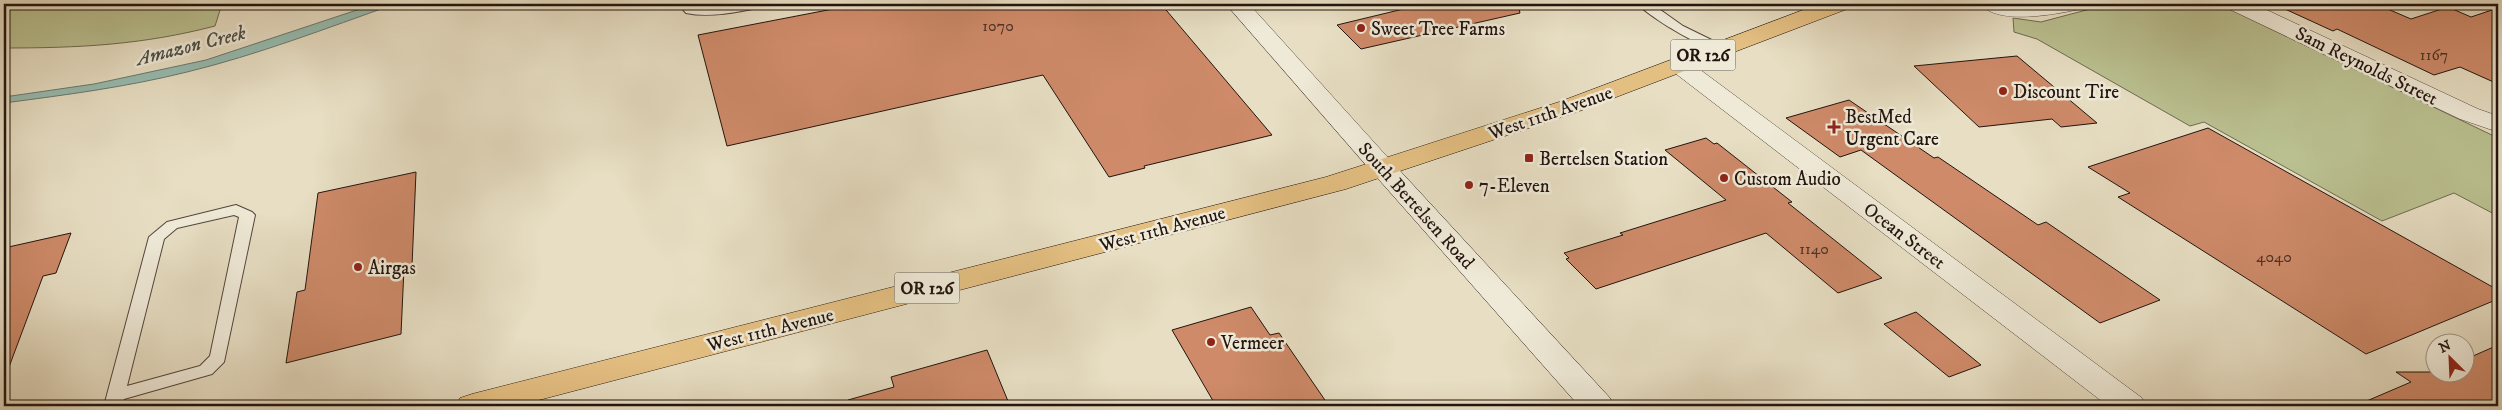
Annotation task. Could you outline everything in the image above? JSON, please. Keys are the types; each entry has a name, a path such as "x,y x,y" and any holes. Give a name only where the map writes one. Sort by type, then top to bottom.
{"main road":[{"name":"West 11th Avenue","path":"472,406 1336,183 1382,166 1531,120 1838,4"}],"street":[{"name":"South Bertelsen Road","path":"1237,4 1598,406"},
{"path":"1992,4 2006,8 2038,11 2072,4"},
{"name":"Sam Reynolds Street","path":"2237,4 2469,114 2498,124"},
{"name":"Ocean Street","path":"1679,65 2130,406"}],"lane":[{"path":"684,4 690,10 700,11 722,11 758,4"},
{"path":"1644,4 1679,29 1722,48"},
{"path":"236,210 247,215 218,358 206,370 115,401 157,236 172,225 236,210"}],"green space":[{"path":"4,4 222,4 215,26 188,32 110,44 4,48"},
{"path":"2109,4 2219,4 2498,138 2498,216 2454,193 2382,221 2204,122 2190,126 2037,39 2014,32 2013,18 2041,22"}],"water":[{"path":"375,4 395,4 266,49 187,72 73,94 4,103 4,97 94,84 206,60"}],"building":[{"path":"859,4 1161,4 1272,135 1144,166 1145,168 1109,177 1043,75 727,146 698,35"},
{"path":"1424,4 1518,4 1520,13 1361,49 1337,25"},
{"path":"2274,4 2330,4 2338,7 2348,4 2376,4 2411,19 2448,7 2471,17 2498,8 2498,84 2460,67 2434,75 2337,29 2333,31"},
{"path":"2017,56 2097,123 2061,127 2052,119 1979,127 1914,66"},
{"path":"1849,100 1934,158 1938,157 2038,225 2046,222 2160,300 2100,323 1861,150 1840,157 1786,118"},
{"path":"2208,128 2498,290 2498,299 2366,354 2118,197 2130,193 2088,167"},
{"path":"1706,138 1714,144 1717,143 1792,202 1788,203 1882,278 1838,293 1766,233 1596,289 1566,259 1569,258 1564,253 1623,235 1620,233 1726,200 1665,150"},
{"name":"Airgas","path":"416,172 412,266 404,268 401,334 286,363 297,292 305,290 318,193"},
{"path":"71,233 56,273 43,276 6,375 4,375 4,248"},
{"path":"1251,307 1270,335 1279,333 1329,406 1216,406 1172,330"},
{"path":"1916,312 1981,365 1949,377 1884,324"},
{"path":"2498,345 2498,406 2355,406 2411,382 2396,372 2424,372 2424,382 2474,382 2474,356"},
{"path":"987,350 1010,406 849,406 848,400 894,387 891,377"}],"place":[{"name":"Sweet Tree Farms","path":"1361,28"},
{"name":"Discount Tire","path":"2003,91"},
{"name":"BestMed Urgent Care","path":"1834,127"},
{"name":"Bertelsen Station","path":"1529,158"},
{"name":"Custom Audio","path":"1724,178"},
{"name":"7-Eleven","path":"1469,185"},
{"name":"Airgas","path":"358,267"},
{"name":"Vermeer","path":"1211,342"}],"water label":[{"name":"Amazon Creek","path":"191,45"}]}
